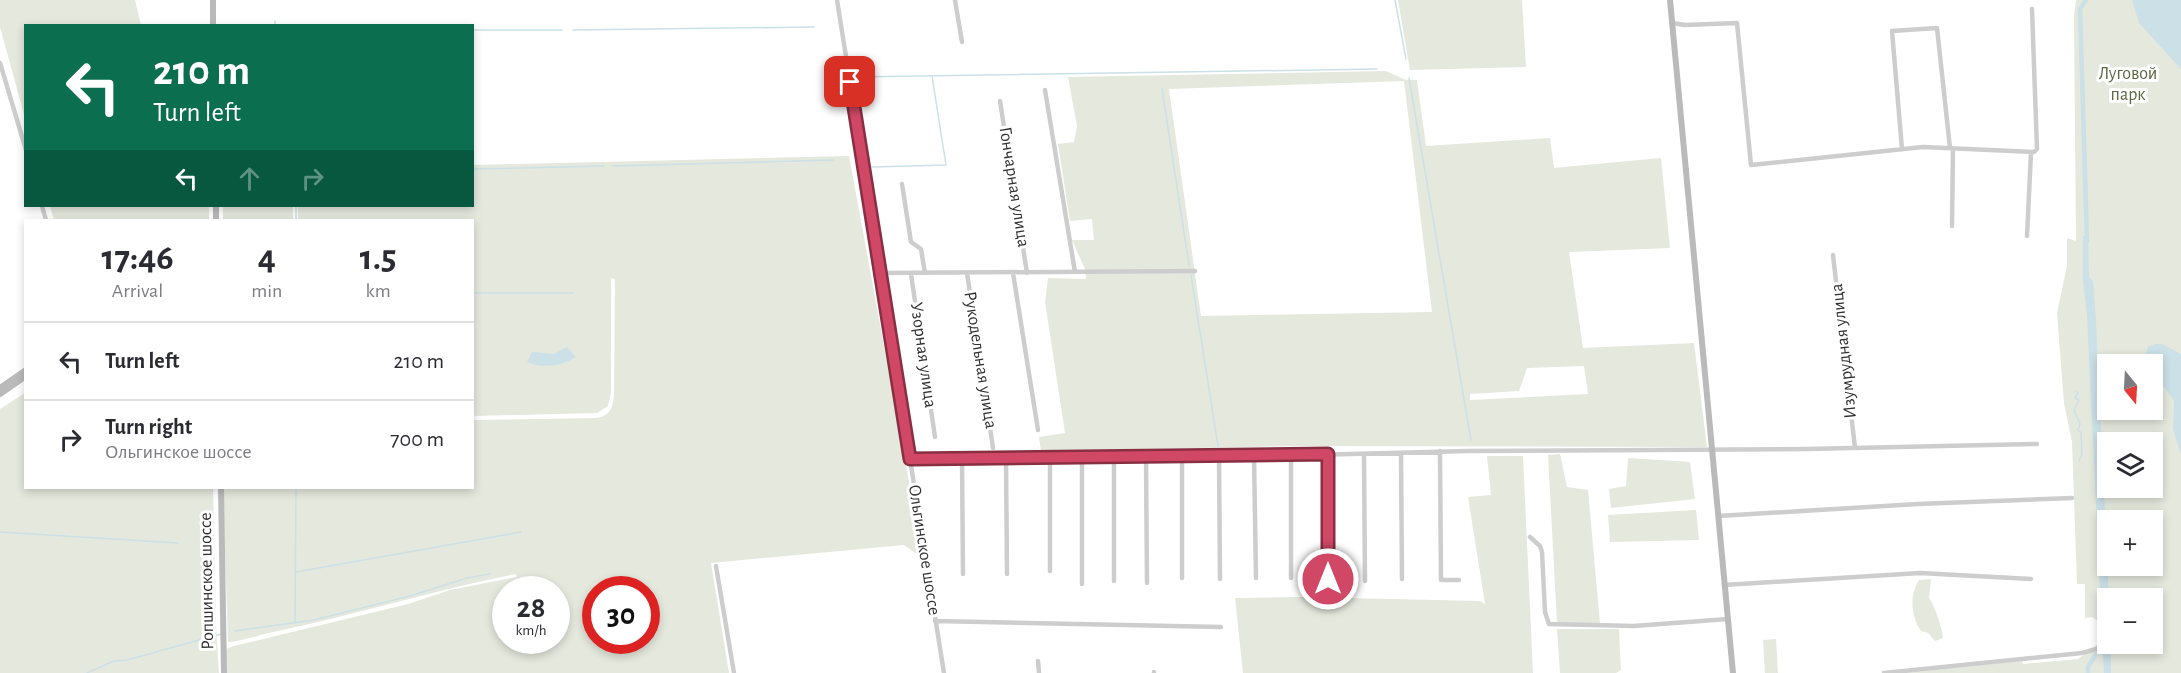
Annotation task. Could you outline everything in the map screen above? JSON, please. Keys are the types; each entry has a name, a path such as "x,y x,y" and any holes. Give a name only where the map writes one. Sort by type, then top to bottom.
{"street":[{"path":"213,0 213,24"},
{"name":"Ольгинское шоссе","path":"837,0 944,673"},
{"path":"955,0 962,42"},
{"path":"1670,0 1733,673"},
{"path":"1672,23 1685,25 1737,23 1750,165 1902,150 1952,148 2031,153 2037,149 2032,9"},
{"path":"1902,150 1892,31 1937,28 1952,148 1952,226"},
{"path":"0,63 24,143"},
{"path":"1045,90 1075,272"},
{"name":"Гончарная улица","path":"1000,101 1027,273"},
{"path":"2027,236 2031,153"},
{"path":"902,184 911,242 921,249 925,273"},
{"name":"Изумрудная улица","path":"1833,255 1855,448"},
{"path":"880,273 1195,272"},
{"name":"Рукодельная улица","path":"967,273 993,448"},
{"path":"1012,273 1038,430"},
{"name":"Узорная улица","path":"911,274 935,437"},
{"path":"0,388 24,371"},
{"path":"0,394 24,377"},
{"path":"910,459 2037,444"},
{"path":"1440,452 1441,580 1459,580"},
{"path":"1401,453 1402,579"},
{"path":"1328,454 1328,579"},
{"path":"1364,454 1365,581"},
{"path":"1291,455 1291,578"},
{"path":"1182,456 1182,578"},
{"path":"1219,456 1220,579"},
{"path":"1254,456 1256,578"},
{"path":"1050,457 1050,571"},
{"path":"1082,457 1082,584"},
{"path":"1114,457 1114,581"},
{"path":"1146,457 1147,584"},
{"path":"962,458 963,574"},
{"path":"1006,458 1006,574"},
{"name":"Ропшинское шоссе","path":"221,489 224,673"},
{"path":"1718,516 1918,504 2072,498"},
{"path":"1530,537 1540,546 1542,552 1545,612 1550,624 1634,626 1728,619"},
{"path":"716,566 734,673"},
{"path":"1725,585 1920,573 2031,579"},
{"path":"935,621 1221,627"},
{"path":"1884,673 2082,653 2097,649"},
{"path":"1038,661 1039,673"}],"green space":[{"path":"0,0 135,0 141,24 24,24 24,114 0,27"},
{"path":"1398,0 1522,0 1526,67 1410,70"},
{"name":"Луговой парк","path":"2076,0 2181,0 2181,673 1906,673 2022,661 2023,664 2078,659 2097,645 2097,654 2163,654 2163,588 2097,588 2097,620 2092,617 2085,618 2085,584 2077,584 2072,442 2064,403 2057,313 2067,266 2067,238 2076,241 2074,15"},
{"path":"1386,71 1406,80 1417,80 1426,146 1550,138 1554,168 1661,158 1670,248 1569,252 1583,348 1694,343 1707,447 1298,446 1041,451 1039,437 1065,433 1045,302 1048,278 1086,279 1085,269 1072,240 1094,240 1092,219 1070,221 1058,144 1074,142 1077,126 1068,77","holes":["1404,81 1432,312 1201,316 1169,89","1584,366 1588,394 1470,400 1470,394 1519,391 1527,368"]},
{"path":"849,156 923,558 904,545 711,563 729,673 227,673 226,649 234,646 408,604 450,590 492,582 492,654 570,654 570,576 517,576 516,574 492,576 492,579 228,642 223,489 474,489 474,420 597,418 607,414 611,408 614,397 615,279 611,278 611,392 608,406 597,413 474,416 474,219 298,219 298,207 474,207 474,165"},
{"path":"50,207 209,207 209,219 54,219"},
{"path":"223,207 293,207 293,219 223,219"},
{"path":"24,394 24,489 213,489 219,673 0,673 0,409"},
{"path":"1560,454 1567,487 1588,490 1600,623 1557,623 1548,455"},
{"path":"1487,456 1523,456 1533,673 1243,673 1235,598 1480,601 1485,604 1468,497 1491,495"},
{"path":"1628,458 1690,462 1695,499 1611,508 1609,489 1626,486"},
{"path":"1696,510 1699,540 1610,542 1608,515"},
{"path":"1931,579 1929,598 1938,617 1943,638 1935,641 1928,633 1921,631 1913,613 1914,592 1919,580"},
{"path":"1557,629 1619,629 1621,670 1616,673 1560,673"},
{"path":"1776,639 1778,673 1765,673 1763,640"}],"water":[{"path":"2132,0 2181,0 2181,69 2139,23"},
{"path":"2083,236 2088,236 2089,277 2093,281 2096,321 2097,420 2101,420 2101,432 2097,432 2097,498 2104,498 2105,510 2097,510 2097,526 2087,315 2083,280"},
{"path":"2162,344 2181,354 2181,455 2173,429 2174,401 2163,386 2163,354 2146,354 2148,347"},
{"path":"567,347 576,357 564,363 546,366 527,362 532,352 554,354"},
{"path":"2099,576 2108,576 2109,588 2100,588"},
{"path":"2103,654 2111,654 2111,673 2104,673"}],"waterway":[{"path":"1395,0 1406,59"},
{"path":"2086,0 2080,9 2087,241"},
{"path":"573,30 814,27"},
{"path":"474,30 562,30"},
{"path":"854,77 1377,69"},
{"path":"872,167 946,165 932,76"},
{"path":"1409,78 1471,440"},
{"path":"1162,89 1189,265"},
{"path":"613,166 834,160"},
{"path":"474,169 604,166"},
{"path":"296,207 296,219"},
{"path":"1191,275 1218,446"},
{"path":"474,293 573,293"},
{"path":"2076,391 2078,393 2075,398 2079,400 2074,410 2080,424 2078,430 2081,433 2082,454 2079,461"},
{"path":"295,621 296,489"},
{"path":"0,532 178,543"},
{"path":"296,572 521,532"},
{"path":"235,631 314,620 410,596 467,578 490,574"},
{"path":"87,673 114,661 127,660 221,634"},
{"path":"2088,673 2088,667 2096,654"}],"route":[{"path":"850,82 857,138 910,459 1328,454 1328,579"}]}
